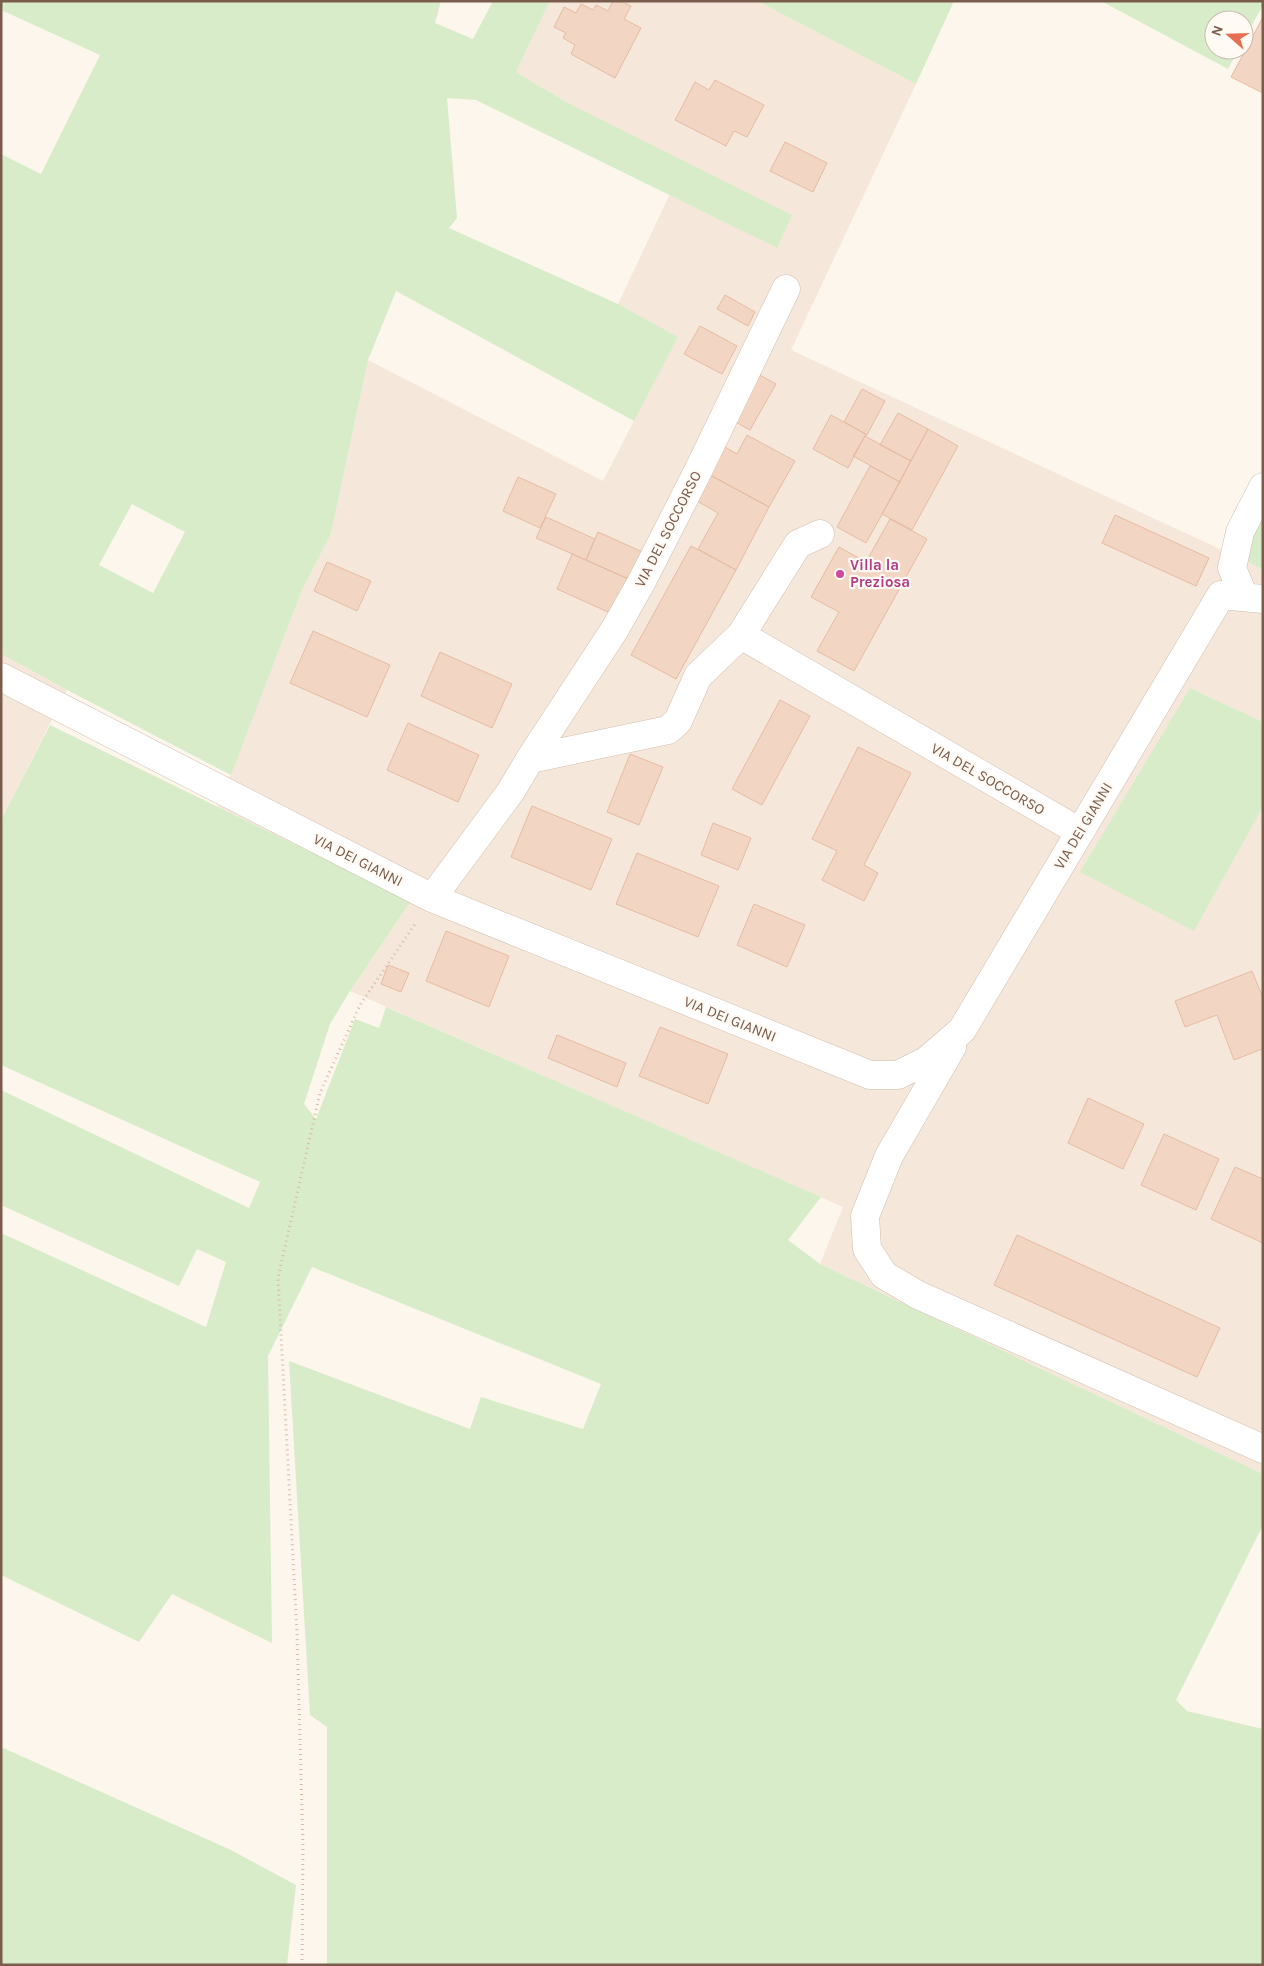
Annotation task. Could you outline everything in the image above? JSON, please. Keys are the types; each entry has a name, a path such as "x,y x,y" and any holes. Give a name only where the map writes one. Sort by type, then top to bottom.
{"street":[{"name":"VIA DEL SOCCORSO","path":"432,898 511,791 615,629 642,581 786,289"},
{"path":"1254,598 1232,568 1240,532 1263,487"},
{"path":"530,759 668,730 678,721 698,676 741,636 798,544 820,534"},
{"name":"VIA DEI GIANNI","path":"1,677 432,898 870,1075 898,1075 926,1061 962,1030 1221,596 1254,598"},
{"name":"VIA DEL SOCCORSO","path":"741,636 1080,832"},
{"path":"962,1030 889,1156 865,1216 867,1249 884,1275 918,1295 1263,1449"}],"path":[{"path":"302,1965 302,1846 297,1633 278,1278 320,1093 360,1005 432,898"}],"shaded area":[{"path":"550,1 757,1 916,84 791,350 1263,569 1263,722 1190,688 1194,930 1263,807 1263,1474 820,1264 843,1207 350,991 411,901 218,807 302,590 331,534 368,360 603,481 677,337 618,304 685,162 568,103 516,72"},
{"path":"1,654 67,690 1,820"}],"green space":[{"path":"1,1 441,1 435,23 473,39 493,1 550,1 516,72 568,103 792,215 777,248 476,100 447,98 457,218 449,228 618,304 678,337 634,421 396,291 368,360 331,534 302,590 231,775 1,654 1,154 41,174 100,55 1,10","holes":["132,504 185,532 153,593 99,565"]},
{"path":"757,1 954,1 916,84"},
{"path":"1101,1 1263,1 1263,5 1254,21 1254,10 1204,10 1204,56"},
{"path":"1211,60 1233,60 1228,69"},
{"path":"1263,506 1263,569 1236,557"},
{"path":"1190,688 1263,722 1263,807 1194,931 1080,872"},
{"path":"50,725 411,901 330,1024 304,1104 316,1119 355,1019 379,1028 386,1007 821,1197 788,1240 820,1264 1263,1474 1263,1525 1176,1700 1187,1711 1263,1729 1263,1965 327,1965 327,1727 310,1715 289,1361 470,1429 481,1397 583,1429 601,1384 312,1267 268,1356 272,1643 172,1594 139,1642 1,1575 1,1233 206,1327 226,1262 197,1249 179,1286 1,1205 1,1090 249,1208 260,1182 1,1065 1,820"},
{"path":"1,1747 231,1850 296,1885 287,1965 1,1965"}],"building":[{"path":"613,1 621,1 631,6 624,19 641,28 615,78 571,54 575,45 563,38 566,33 554,27 564,7 576,13 581,4 593,10 596,5 608,11"},
{"path":"1263,17 1263,93 1231,77 1240,60 1254,60 1254,34"},
{"path":"715,80 764,105 747,137 734,131 726,146 675,120 695,82 709,90"},
{"path":"785,142 827,163 813,192 770,171"},
{"path":"725,295 755,312 748,326 717,309"},
{"path":"700,326 737,346 722,374 684,354"},
{"path":"754,372 776,384 750,430 728,418"},
{"path":"862,389 885,401 867,435 844,422"},
{"path":"898,413 928,429 911,461 880,445"},
{"path":"831,415 866,434 848,468 813,449"},
{"path":"928,429 958,446 912,530 882,514"},
{"path":"747,435 795,461 769,507 703,471 718,443 737,454"},
{"path":"865,436 911,461 900,482 853,456"},
{"path":"870,466 900,482 866,543 837,527"},
{"path":"704,472 769,507 736,570 698,549 718,513 690,497"},
{"path":"518,477 556,494 540,528 503,511"},
{"path":"1115,515 1209,558 1196,586 1102,543"},
{"path":"546,517 595,539 586,560 536,538"},
{"path":"890,519 927,539 854,671 817,651 839,612 811,597 839,547 866,562"},
{"path":"598,532 645,553 633,581 586,560"},
{"path":"691,546 736,570 676,679 631,655"},
{"path":"572,554 633,581 617,616 557,589"},
{"path":"327,562 371,581 357,611 314,591"},
{"path":"313,631 390,665 367,717 290,683"},
{"path":"440,652 512,684 492,728 421,696"},
{"path":"780,700 810,716 762,805 732,789"},
{"path":"408,723 479,755 458,802 387,770"},
{"path":"858,747 911,773 864,865 878,873 864,901 822,880 837,851 812,839"},
{"path":"630,754 663,767 639,825 607,812"},
{"path":"532,806 612,839 591,890 511,857"},
{"path":"713,823 751,838 738,870 701,855"},
{"path":"637,853 719,886 698,937 616,904"},
{"path":"754,904 805,925 787,967 737,945"},
{"path":"446,931 509,956 489,1007 426,981"},
{"path":"388,965 409,973 401,992 381,984"},
{"path":"1252,971 1263,998 1263,1050 1234,1060 1217,1015 1185,1027 1175,1001"},
{"path":"660,1027 728,1054 708,1104 639,1076"},
{"path":"557,1035 626,1063 617,1087 548,1058"},
{"path":"1088,1098 1144,1124 1123,1169 1068,1143"},
{"path":"1164,1134 1219,1159 1196,1210 1141,1185"},
{"path":"1235,1167 1263,1179 1263,1243 1211,1219"},
{"path":"1017,1235 1220,1328 1197,1377 994,1285"}],"place":[{"name":"Villa la Preziosa","path":"840,574"}]}
